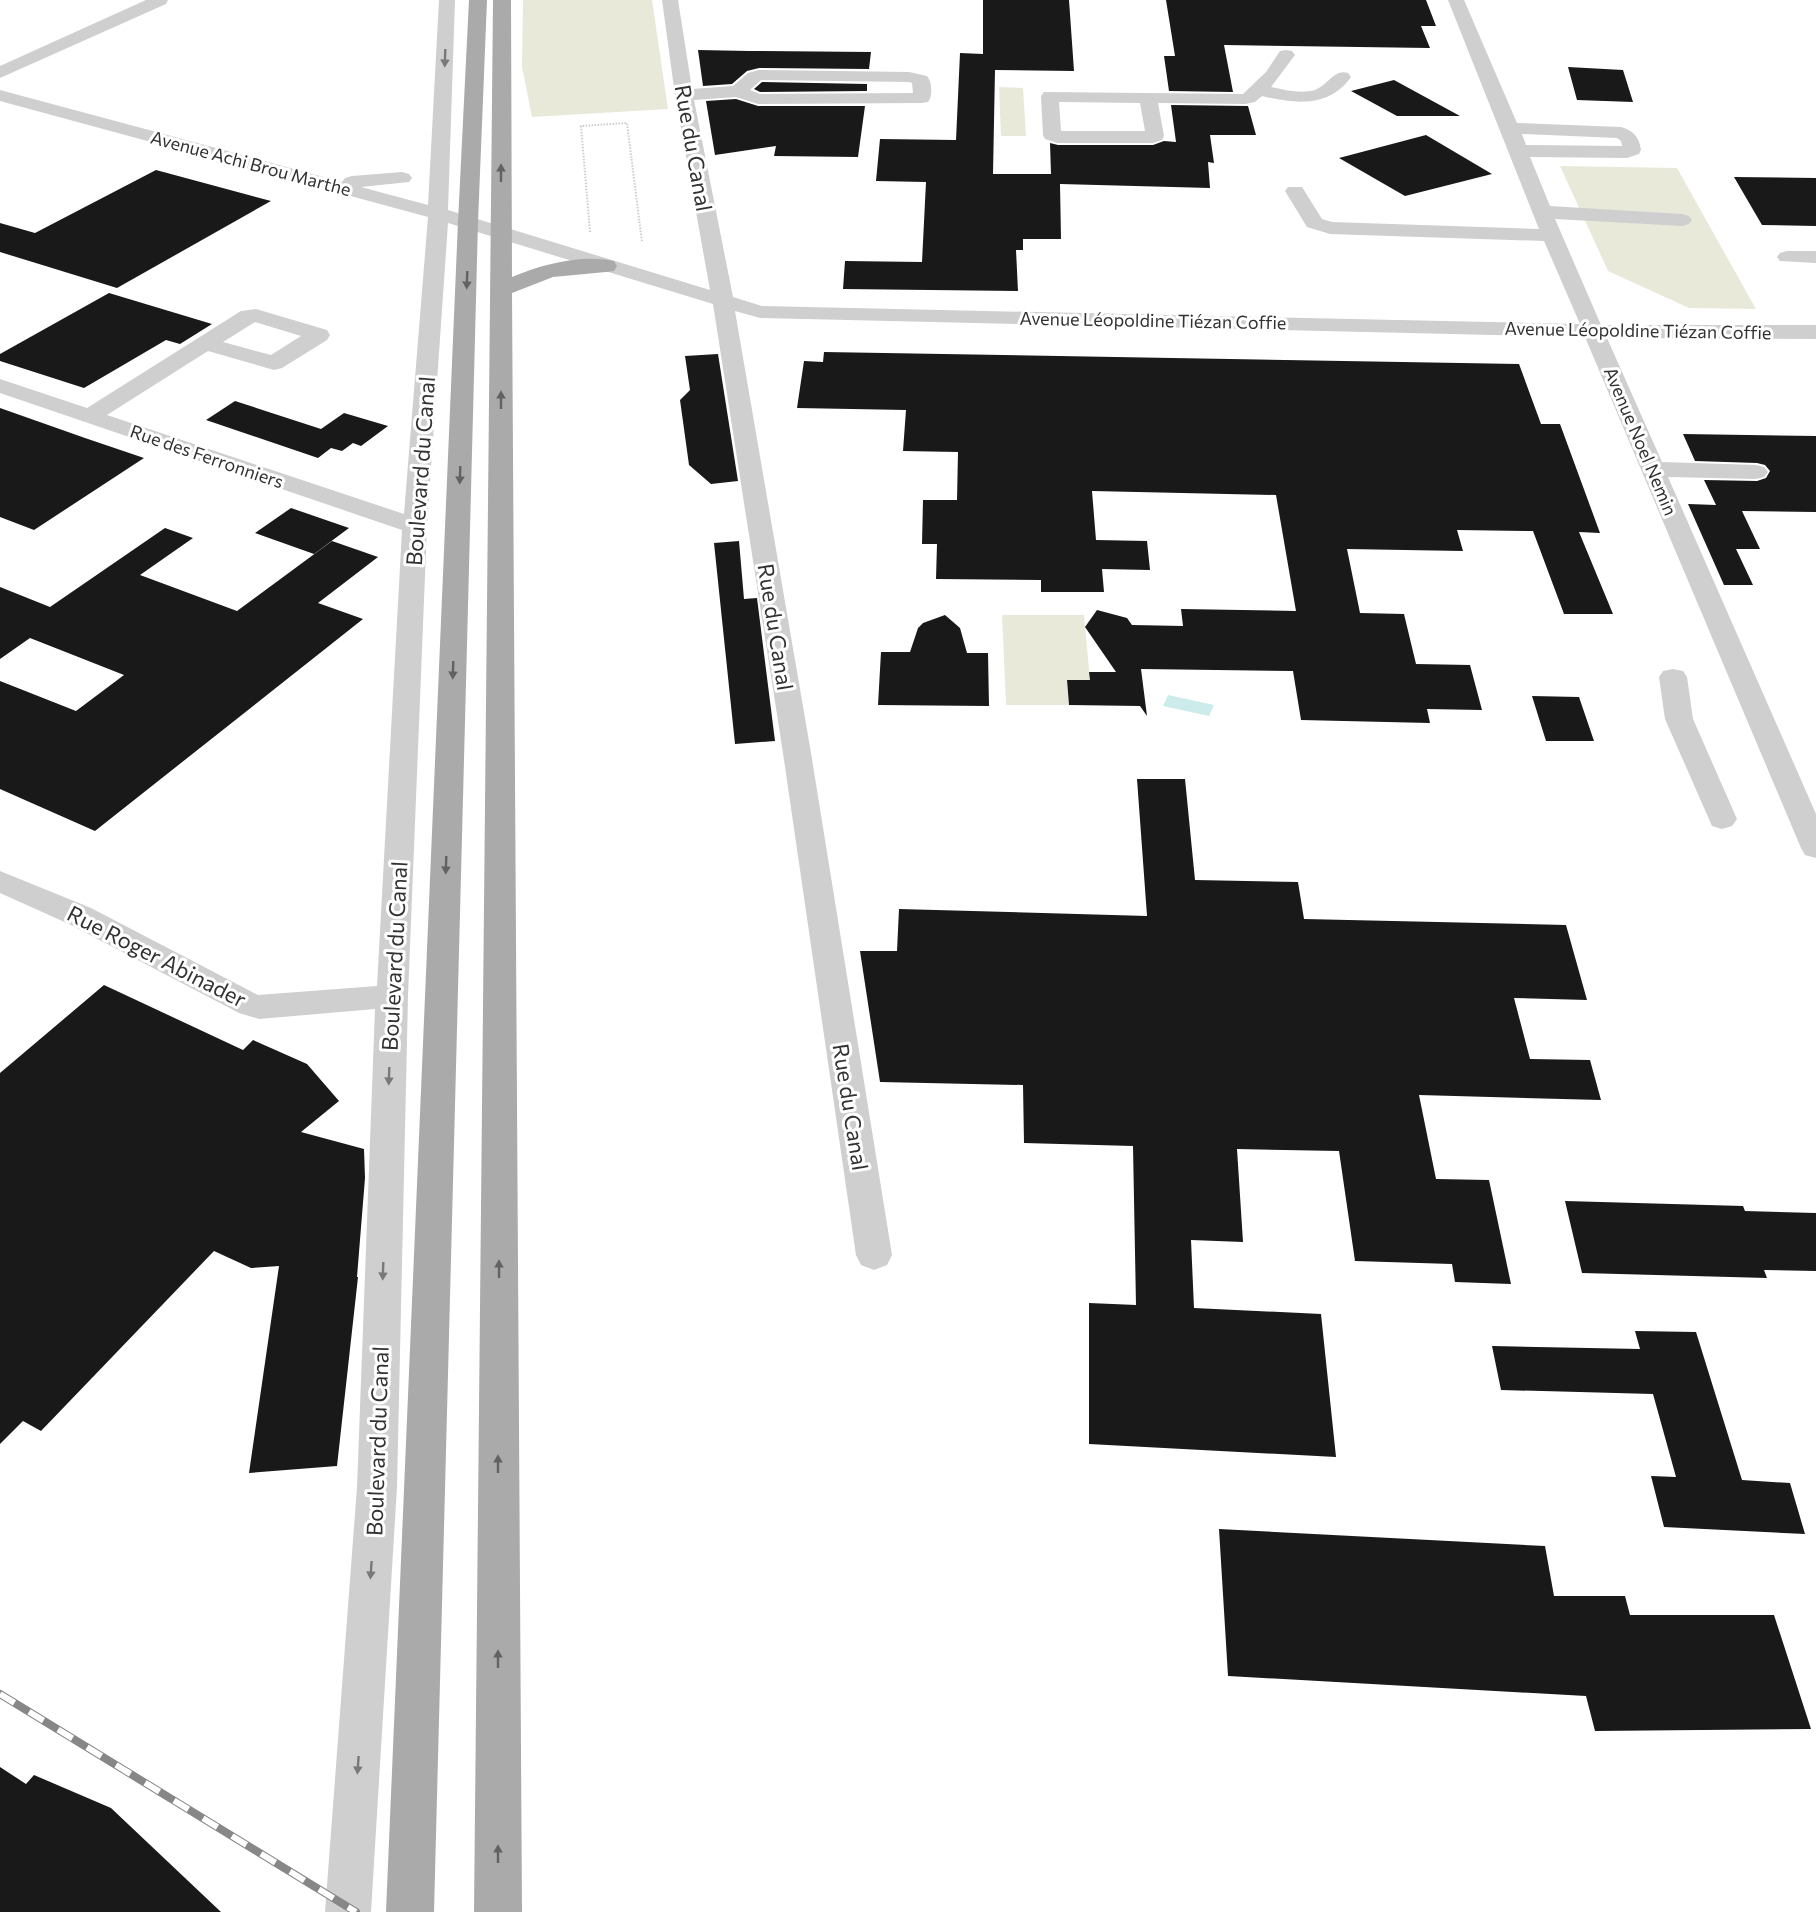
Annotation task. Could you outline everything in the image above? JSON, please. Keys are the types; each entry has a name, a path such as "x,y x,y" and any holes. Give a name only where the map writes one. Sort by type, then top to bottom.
{"main road":[{"name":"Boulevard du Canal","path":"410,1912 453,218 476,70 478,0"},
{"path":"498,1912 501,0"},
{"path":"501,290 527,277 550,270 573,266 606,266"}],"street":[{"path":"0,73 160,0"},
{"name":"Boulevard du Canal","path":"348,1912 376,1487 392,996 415,526 422,237 453,218 441,162 447,0"},
{"name":"Rue du Canal","path":"670,0 684,95 723,301 797,753 874,1255"},
{"name":"Avenue Noel Nemin","path":"1456,0 1510,128 1542,212 1816,848"},
{"path":"1148,97 1155,136 1153,137 1058,137 1052,135 1050,96 1148,97 1245,99 1258,89 1286,55"},
{"path":"684,95 738,91 758,99 922,98 921,80 909,77 759,75 738,91"},
{"path":"1258,89 1282,96 1322,94 1335,89 1342,77"},
{"name":"Avenue Achi Brou Marthe","path":"0,95 501,232"},
{"path":"1510,128 1620,134 1630,139 1632,150 1627,152 1519,151"},
{"path":"315,180 372,182 402,178 441,162"},
{"path":"402,178 390,188 384,199 422,237"},
{"path":"1295,191 1314,223 1330,228 1553,235"},
{"path":"1542,212 1682,220"},
{"name":"Avenue Léopoldine Tiézan Coffie","path":"501,232 760,312 1593,331 1816,332"},
{"path":"1787,256 1816,257"},
{"path":"89,416 207,344"},
{"name":"Rue des Ferronniers","path":"0,386 415,526"},
{"path":"1652,469 1756,472"},
{"path":"1673,677 1679,719 1722,819"},
{"name":"Rue Roger Abinader","path":"0,881 80,916 250,1005 260,1007 392,996"}],"path":[{"path":"590,232 581,126 627,123 642,242"}],"shaded area":[{"path":"523,0 652,0 668,109 532,117 522,67"},
{"path":"999,87 1023,88 1026,136 1001,136"},
{"path":"1560,166 1677,168 1756,309 1689,308 1608,271"},
{"path":"1002,615 1084,615 1090,680 1067,680 1069,705 1006,705"}],"water":[{"path":"1168,695 1214,705 1209,716 1163,706"}],"building":[{"path":"983,0 1069,0 1074,71 995,70 993,174 1051,174 1050,143 1058,145 1153,145 1164,141 1176,142 1171,105 1248,106 1256,135 1210,135 1214,163 1208,162 1210,188 1060,184 1061,239 1023,239 1023,250 1016,250 1018,291 843,289 845,261 922,262 926,182 876,181 880,139 956,140 960,53 983,54"},
{"path":"1166,0 1426,0 1436,26 1421,26 1430,48 1224,45 1233,92 1169,91 1164,56 1175,56"},
{"path":"698,50 871,52 869,69 759,68 747,71 732,84 703,86"},
{"path":"1568,67 1623,70 1633,102 1577,100"},
{"path":"1394,80 1460,116 1397,116 1351,91"},
{"path":"762,82 867,84 867,91 760,92 754,89"},
{"path":"736,99 758,106 865,106 858,157 774,156 776,146 715,155 706,101"},
{"path":"1426,135 1492,174 1405,196 1339,158"},
{"path":"156,170 271,201 117,288 0,252 0,223 35,233"},
{"path":"1734,177 1816,178 1816,226 1762,225"},
{"path":"109,293 212,324 180,344 166,340 84,388 0,361 0,354"},
{"path":"824,352 1519,364 1541,424 1560,424 1600,533 1579,532 1613,614 1564,614 1533,531 1457,530 1463,551 1347,549 1360,613 1404,614 1416,664 1470,665 1482,710 1427,709 1430,723 1301,720 1293,671 1141,669 1147,716 1140,706 1069,705 1067,680 1090,680 1089,672 1116,672 1085,627 1097,610 1127,618 1132,625 1183,626 1181,609 1296,611 1276,495 1092,491 1096,540 1147,541 1150,570 1102,569 1104,592 1041,592 1041,580 936,579 937,544 922,544 923,500 957,500 958,452 903,451 906,410 797,408 804,361 823,362"},
{"path":"718,354 738,481 711,484 689,465 680,400 690,390 685,356"},
{"path":"235,401 321,429 344,413 388,426 361,446 353,443 342,451 331,448 318,458 206,420"},
{"path":"0,408 144,458 34,530 0,517"},
{"path":"1683,434 1816,436 1816,512 1742,511 1760,549 1736,549 1753,585 1724,585 1688,504 1716,505 1704,480 1757,481 1766,478 1770,471 1765,465 1757,463 1695,461"},
{"path":"291,508 349,528 314,554 255,533"},
{"path":"165,528 193,538 140,575 237,611 332,541 378,557 318,603 363,619 95,831 0,789 0,681 76,711 124,675 30,638 0,659 0,587 50,607"},
{"path":"739,541 744,599 757,598 775,741 735,744 714,543"},
{"path":"945,615 960,628 967,653 988,653 989,706 878,705 881,652 910,652 918,628 923,623"},
{"path":"1532,696 1579,697 1594,741 1546,741"},
{"path":"1137,779 1185,779 1195,880 1298,882 1304,919 1566,925 1587,1000 1514,998 1530,1059 1590,1060 1601,1100 1419,1095 1436,1179 1489,1180 1511,1284 1455,1282 1452,1264 1355,1261 1339,1151 1237,1149 1243,1242 1191,1240 1194,1308 1321,1314 1336,1457 1089,1444 1089,1303 1136,1305 1133,1146 1024,1143 1023,1085 880,1082 860,951 897,951 899,909 1147,916"},
{"path":"104,985 243,1050 253,1040 307,1064 339,1101 301,1132 364,1149 365,1178 358,1277 337,1466 249,1473 279,1266 251,1268 214,1251 41,1431 23,1421 0,1444 0,1073"},
{"path":"1565,1201 1743,1206 1745,1211 1816,1213 1816,1271 1764,1270 1767,1278 1582,1273"},
{"path":"1635,1331 1696,1332 1742,1480 1790,1483 1805,1534 1664,1527 1651,1476 1676,1477 1653,1394 1501,1390 1492,1346 1640,1349"},
{"path":"1219,1529 1545,1546 1554,1596 1625,1596 1630,1615 1774,1615 1811,1729 1595,1731 1586,1696 1228,1676"},
{"path":"0,1767 26,1784 34,1775 111,1808 221,1912 0,1912"}],"railway":[{"path":"0,1694 356,1912"}]}
